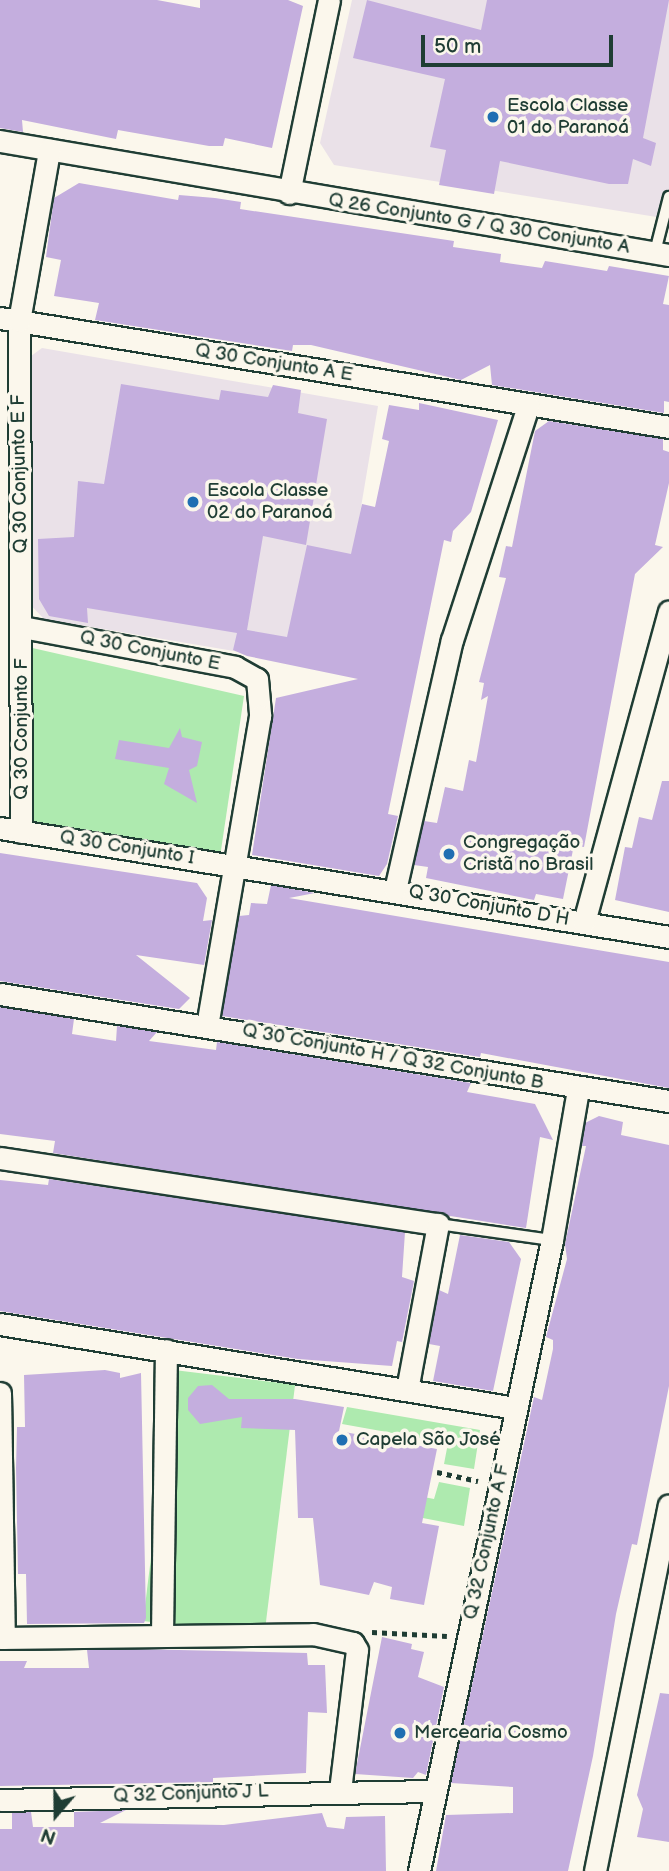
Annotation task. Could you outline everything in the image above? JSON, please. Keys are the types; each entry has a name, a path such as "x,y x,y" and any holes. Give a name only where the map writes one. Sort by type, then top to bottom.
{"street":[{"path":"289,193 329,0"},
{"name":"Q 26 Conjunto G / Q 30 Conjunto A","path":"0,141 289,193 662,253"},
{"name":"Q 30 Conjunto E F","path":"22,627 9,320 49,150"},
{"name":"Q 30 Conjunto A E","path":"9,320 669,427"},
{"path":"395,890 452,640 528,406"},
{"path":"584,922 669,611"},
{"name":"Q 30 Conjunto F","path":"11,830 22,627"},
{"name":"Q 30 Conjunto E","path":"22,627 235,667 257,679 260,716 234,864"},
{"name":"Q 30 Conjunto I","path":"11,830 395,890"},
{"path":"207,1026 234,864"},
{"name":"Q 30 Conjunto D H","path":"395,890 669,937"},
{"name":"Q 30 Conjunto H / Q 32 Conjunto B","path":"0,994 578,1089 669,1101"},
{"name":"Q 32 Conjunto A F","path":"419,1871 432,1791 552,1240 578,1089"},
{"path":"0,1158 438,1224 407,1389"},
{"path":"0,1324 515,1408"},
{"path":"162,1635 166,1350"},
{"path":"0,1393 2,1638 313,1634 353,1643 358,1650 340,1790"},
{"path":"595,1871 669,1505"},
{"name":"Q 32 Conjunto J L","path":"0,1800 340,1790 432,1791"}],"lane":[{"path":"662,253 669,197"},
{"path":"438,1224 552,1240"}],"path":[{"path":"437,1472 499,1486"},
{"path":"353,1643 373,1632 432,1638 468,1634"}],"shaded area":[{"name":"Escola Classe 01 do Paranoá","path":"352,0 669,0 669,219 334,165 320,143"},
{"name":"Escola Classe 02 do Paranoá","path":"42,348 378,406 334,668 44,619 24,598 27,359"}],"green space":[{"path":"28,647 244,696 220,857 18,827"},
{"path":"174,1370 295,1385 264,1636 143,1621"},
{"path":"347,1407 480,1430 474,1469 444,1464 448,1443 342,1424"},
{"path":"332,1479 434,1499 439,1482 470,1488 464,1526 366,1507"}],"building":[{"path":"0,0 157,0 200,8 200,0 288,0 303,6 272,148 225,138 223,146 209,146 118,130 116,139 22,120 23,132 0,128"},
{"name":"Escola Classe 01 do Paranoá","path":"367,0 481,30 487,0 669,0 643,138 656,143 651,166 633,159 628,184 609,184 500,161 494,194 439,185 446,150 430,147 445,79 353,58"},
{"path":"79,183 178,200 179,195 241,202 240,209 454,241 453,247 501,254 500,262 542,268 545,261 607,271 609,266 669,276 663,304 669,305 669,402 664,401 664,413 492,385 490,365 461,380 311,345 293,345 292,351 95,320 99,303 54,296 61,260 46,257 54,198"},
{"path":"121,384 219,400 221,390 268,397 273,385 301,390 298,413 327,419 306,545 263,536 247,630 287,637 307,545 351,554 362,504 375,507 389,441 382,439 389,405 419,410 419,403 498,420 471,512 453,531 451,542 444,540 388,814 398,816 387,864 379,876 252,855 276,698 358,679 247,656 233,650 237,633 87,608 88,623 49,616 39,599 38,539 74,537 78,481 104,484"},
{"path":"549,421 663,439 663,450 669,452 669,483 655,545 663,547 635,574 584,847 574,845 563,899 536,894 534,900 426,878 428,867 414,865 424,821 437,823 445,787 463,791 469,760 476,762 488,696 481,700 484,683 479,682 506,578 499,577 506,546 512,547 535,431"},
{"path":"180,728 182,737 202,742 197,766 189,770 197,803 164,784 169,768 115,759 119,740 169,748"},
{"path":"662,781 669,781 669,912 615,900 625,847 632,848 639,817 652,820"},
{"path":"0,853 197,883 207,898 203,921 212,920 204,965 136,955 190,998 179,1009 0,981"},
{"path":"271,885 315,893 289,898 669,962 669,1088 481,1053 480,1057 222,1016 239,916 249,915 251,903 267,904"},
{"path":"0,1007 74,1019 72,1034 116,1041 117,1026 157,1032 149,1041 216,1050 217,1042 471,1083 467,1092 535,1104 553,1140 540,1137 526,1228 53,1153 55,1141 0,1134"},
{"path":"599,1116 623,1122 621,1135 669,1145 669,1386 637,1545 632,1544 616,1614 593,1756 568,1871 436,1871 446,1815 513,1813 513,1787 451,1783 534,1397 542,1400 553,1349 553,1340 546,1337 567,1259 565,1244 586,1146 582,1146 585,1123"},
{"path":"49,1179 405,1232 402,1277 414,1281 402,1342 397,1341 392,1366 298,1359 0,1311 0,1180 48,1185"},
{"path":"460,1235 509,1242 521,1259 493,1391 433,1381 440,1346 429,1344 439,1290 448,1294"},
{"path":"105,1370 120,1373 120,1378 141,1373 146,1618 144,1623 27,1624 26,1574 18,1574 16,1468 17,1427 25,1427 24,1375"},
{"path":"212,1385 229,1399 295,1399 344,1407 339,1431 437,1449 422,1523 439,1526 424,1605 390,1599 392,1587 374,1582 369,1595 320,1585 313,1518 298,1518 295,1430 241,1428 242,1417 200,1424 188,1410 188,1398 198,1386"},
{"path":"382,1637 412,1644 411,1649 424,1652 418,1677 444,1687 426,1775 418,1772 413,1778 355,1774"},
{"path":"87,1650 307,1653 308,1665 325,1665 327,1713 308,1712 306,1773 213,1778 213,1782 0,1786 0,1661 27,1661 24,1668 89,1668"},
{"path":"660,1693 669,1694 669,1842 637,1837 643,1809 637,1795"},
{"path":"126,1810 100,1823 224,1825 322,1813 327,1827 344,1829 346,1817 385,1816 386,1871 0,1871 0,1829 12,1829 12,1813 31,1812 33,1827 74,1827 74,1812"}],"place":[{"name":"Escola Classe 01 do Paranoá","path":"493,117"},
{"name":"Escola Classe 02 do Paranoá","path":"193,502"},
{"name":"Congregação Cristã no Brasil","path":"449,854"},
{"name":"Capela São José","path":"342,1440"},
{"name":"Mercearia Cosmo","path":"400,1733"}]}
